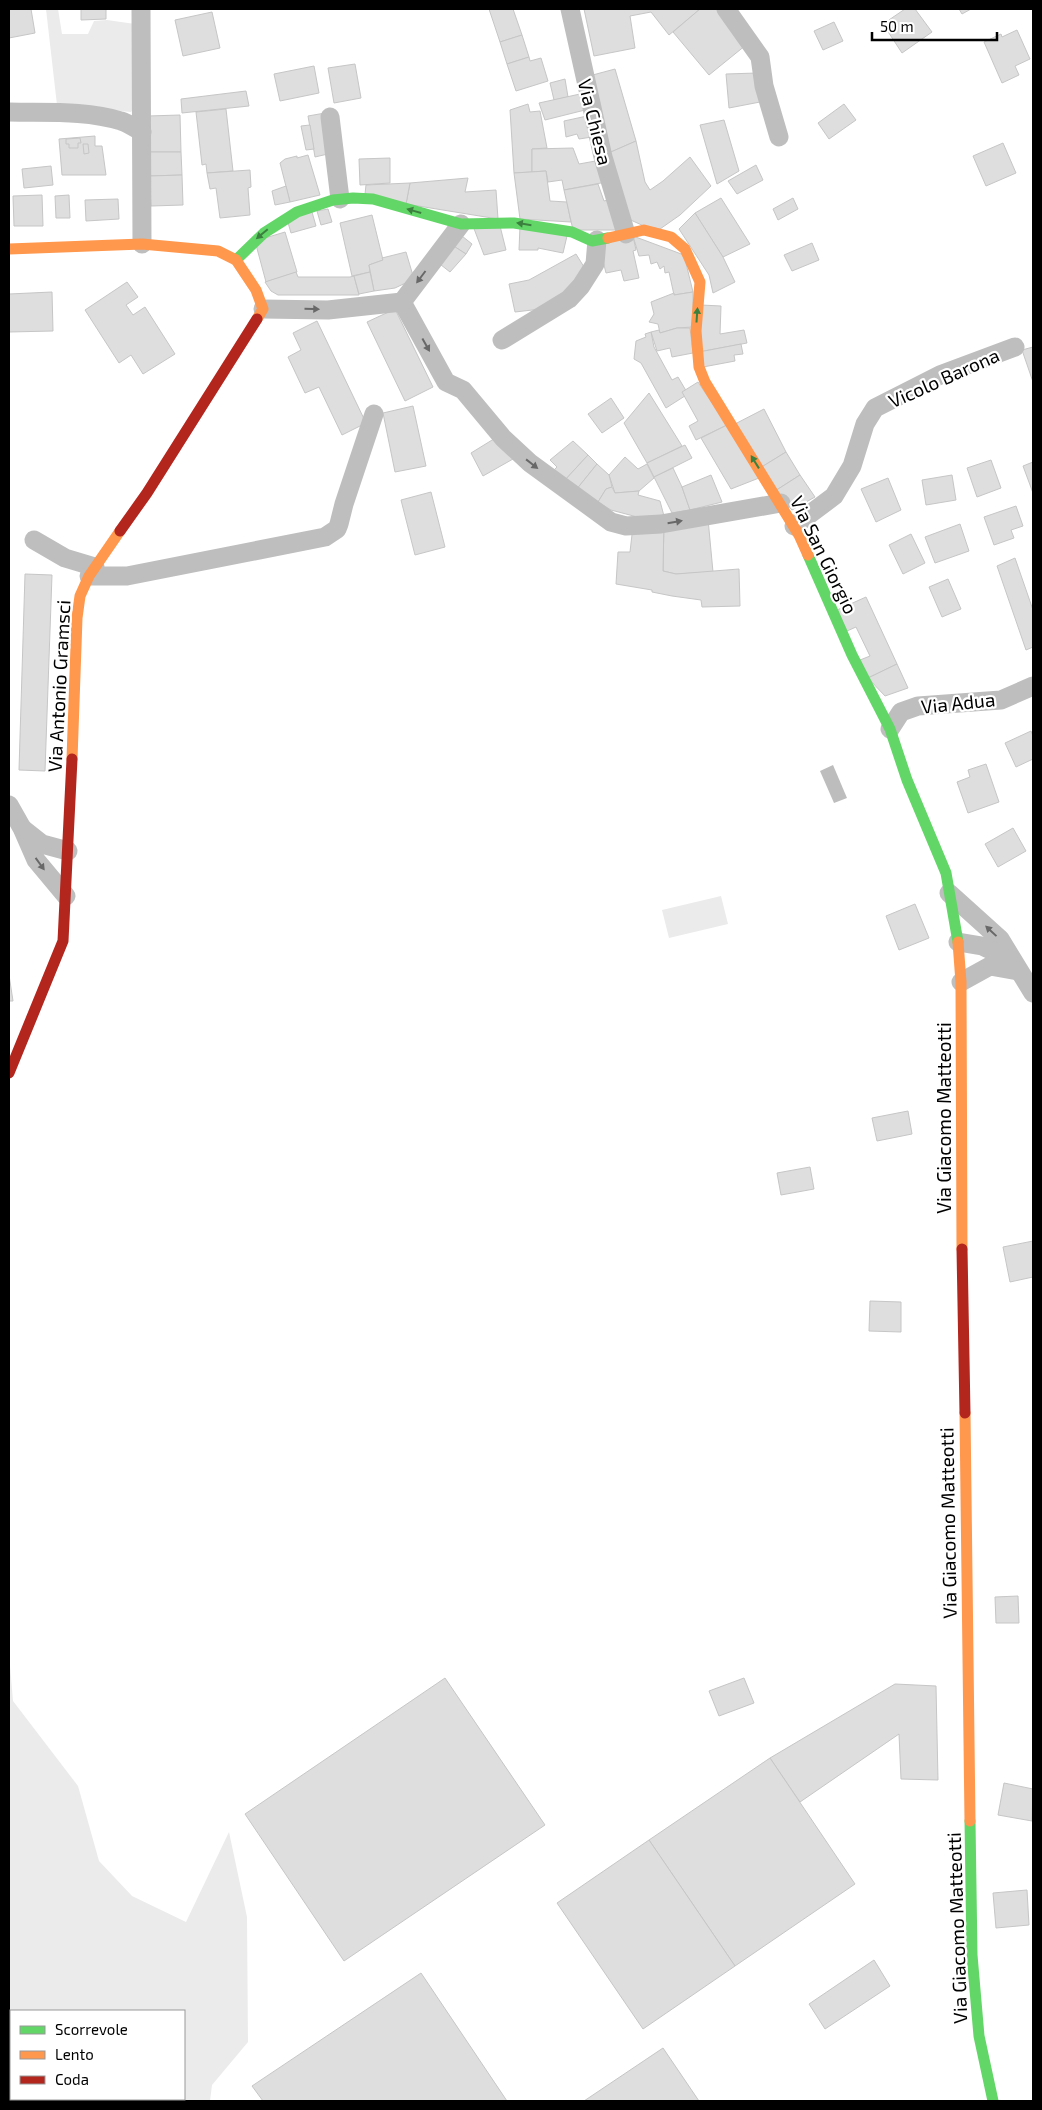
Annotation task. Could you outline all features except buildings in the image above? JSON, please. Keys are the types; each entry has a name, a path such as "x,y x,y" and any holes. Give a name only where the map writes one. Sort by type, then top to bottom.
{"street":[{"path":"141,9 142,244"},
{"name":"Via Chiesa","path":"570,9 603,156 626,234"},
{"path":"726,9 760,57 764,86 779,137"},
{"path":"9,112 102,116 123,121 142,132"},
{"path":"330,117 340,199"},
{"path":"236,260 254,241 288,216 304,208 340,199 358,197 373,199 461,224 514,223 572,232 592,242 597,240 595,264 581,286 568,299 502,340"},
{"path":"9,249 142,244 218,251 236,260 256,290 263,309 328,310 402,302 461,224"},
{"name":"Via San Giorgio","path":"597,240 644,230 671,237 685,249 690,258 700,282 696,331 699,367 705,382 794,526 852,654 890,729 907,780 946,873 958,942"},
{"path":"402,302 446,382 463,390 503,438 530,463 611,522 626,526 661,524 781,503"},
{"name":"Via Antonio Gramsci","path":"9,1073 63,941 77,618 80,596 92,572 147,493 263,309"},
{"name":"Vicolo Barona","path":"794,526 834,496 852,466 865,424 875,408 940,375 1015,347"},
{"path":"34,540 92,572 127,576 325,538 332,534 340,524 344,504 374,414"},
{"name":"Via Adua","path":"890,729 901,712 918,706 1001,700 1033,686"},
{"path":"9,805 22,828 36,860 66,896"},
{"path":"22,828 42,844 68,852"},
{"path":"949,893 1000,939 1033,993"},
{"path":"958,942 982,946 1015,966"},
{"name":"Via Giacomo Matteotti","path":"958,942 961,982 962,1213 972,1955 979,2036 993,2101"},
{"path":"961,982 990,966 1015,966"}],"shaded area":[{"path":"46,9 58,9 62,34 88,34 94,21 107,20 135,24 133,109 131,112 57,105"},
{"path":"833,765 847,798 834,803 820,771"},
{"path":"721,896 728,924 669,938 662,910"},
{"path":"9,1654 13,1701 78,1786 99,1861 132,1896 186,1922 229,1832 247,1917 248,2042 212,2085 210,2101 9,2101 10,2080 10,2100 185,2100 185,2010 10,2010 9,2020"}],"traffic: fast":[{"path":"236,260 264,233 297,212 333,200 353,198 373,199 461,224 514,223 572,232 592,241 608,238"},
{"path":"808,555 852,655 890,729 907,780 946,873 958,942"},
{"path":"970,1821 972,1955 979,2036 993,2101"}],"traffic: slow":[{"path":"608,238 644,230 671,237 685,249 700,282 696,331 699,367 705,382 799,535 808,555"},
{"path":"9,249 142,244 218,251 236,260 256,290 263,309 257,319"},
{"path":"72,759 77,618 80,596 89,576 120,531"},
{"path":"958,942 961,982 962,1249"},
{"path":"965,1413 970,1821"}],"traffic: jam":[{"path":"120,531 147,493 257,319"},
{"path":"9,1073 63,941 72,759"},
{"path":"962,1249 965,1413"}]}
